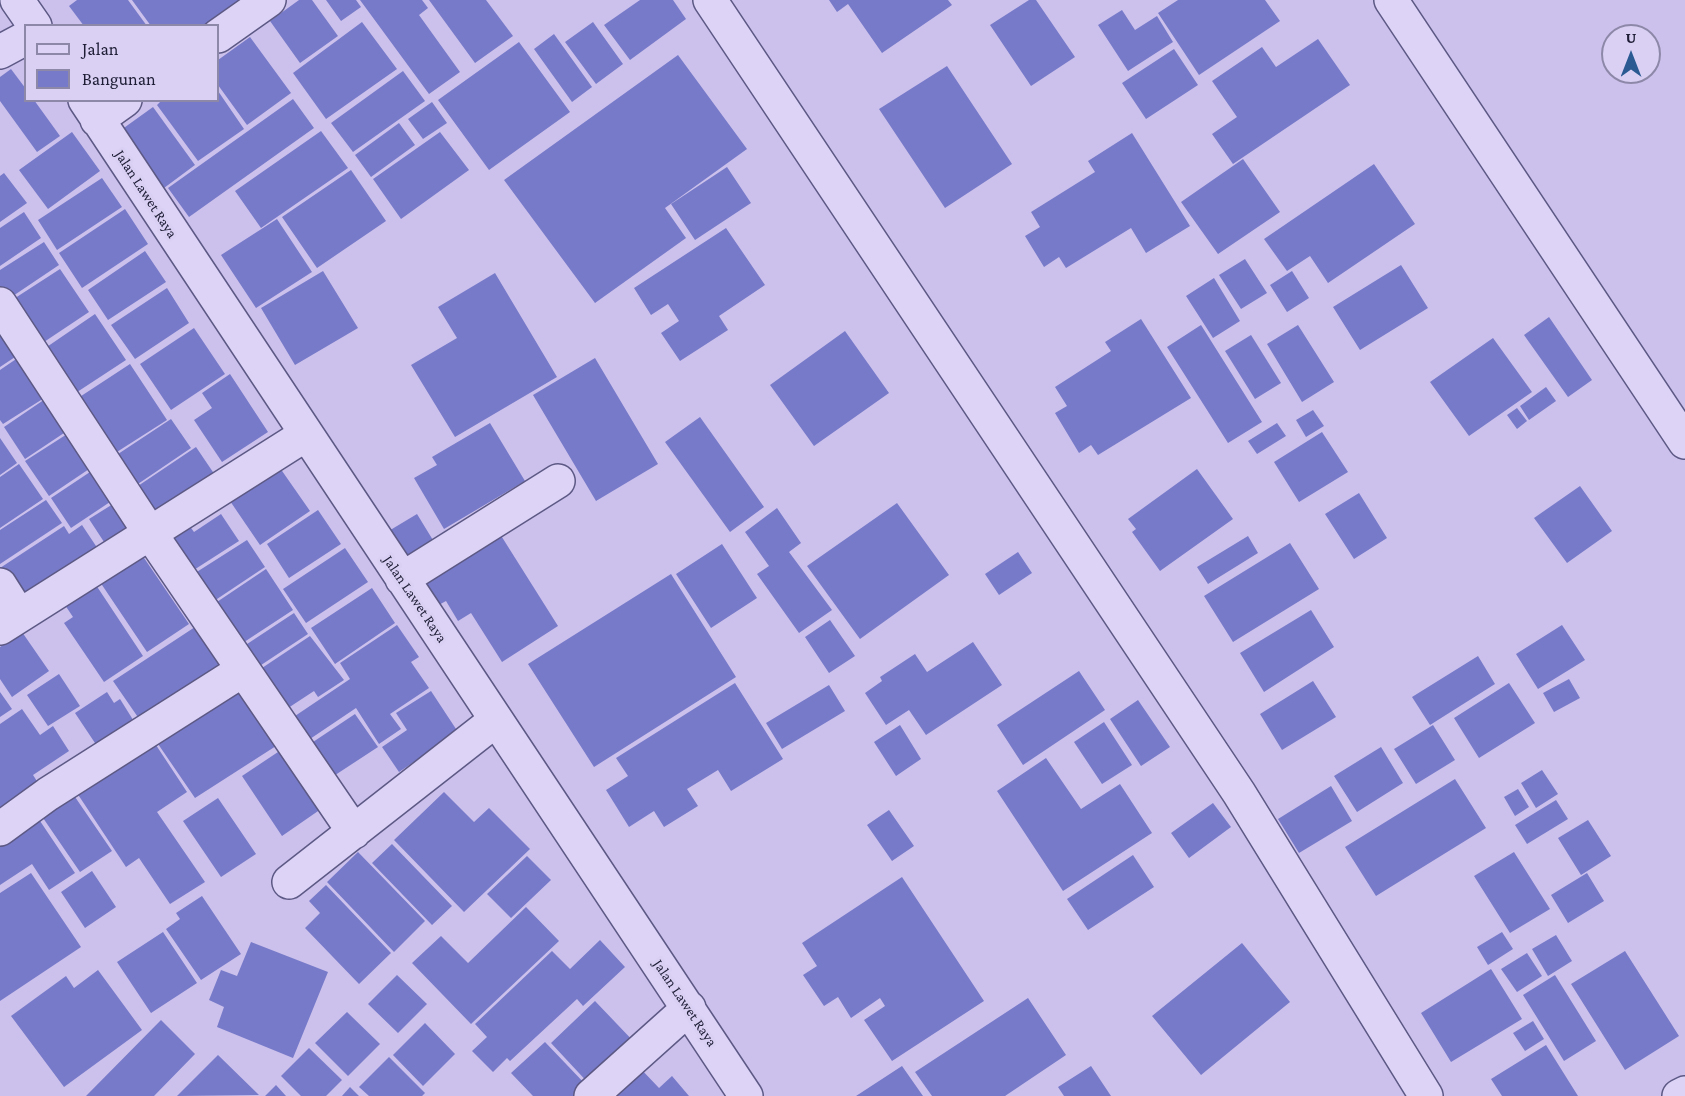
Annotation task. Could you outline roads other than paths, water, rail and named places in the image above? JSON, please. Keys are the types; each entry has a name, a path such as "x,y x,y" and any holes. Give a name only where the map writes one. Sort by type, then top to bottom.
{"street":[{"path":"17,0 34,24"},
{"path":"219,35 269,0"},
{"path":"710,0 1239,793 1426,1096"},
{"path":"1391,0 1685,442"},
{"path":"0,52 24,39"},
{"path":"91,110 117,102"},
{"name":"Jalan Lawet Raya","path":"91,110 746,1096"},
{"path":"0,304 150,533 354,832"},
{"path":"0,585 10,621 305,435"},
{"path":"402,579 558,481"},
{"path":"0,829 48,794 243,670"},
{"path":"289,882 496,720"},
{"path":"591,1096 689,1008"},
{"path":"1679,1096 1685,1093"}]}
